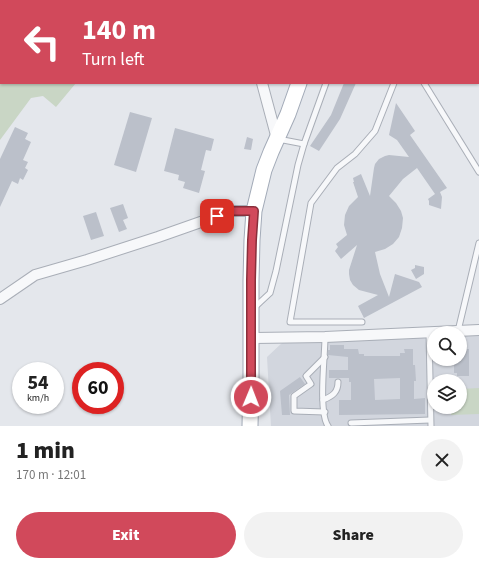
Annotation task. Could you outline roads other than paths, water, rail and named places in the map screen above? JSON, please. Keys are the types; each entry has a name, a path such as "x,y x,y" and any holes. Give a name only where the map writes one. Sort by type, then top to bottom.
{"main road":[{"path":"250,426 251,280 254,211 264,170 288,114 299,84"}],"street":[{"path":"262,84 277,139"},
{"path":"0,299 35,275 87,260 232,211 254,211"},
{"path":"467,331 479,330"},
{"path":"250,338 325,337 427,332"}],"lane":[{"path":"251,311 270,293 298,165 326,84"},
{"path":"362,322 290,322 311,203 337,168 355,154 375,131 394,84"},
{"path":"425,84 479,172"},
{"path":"277,139 304,144"},
{"path":"459,326 479,243"},
{"path":"325,337 323,400 326,422 328,426"},
{"path":"324,357 306,376 311,384 294,396 294,411 325,412"},
{"path":"429,366 431,426"},
{"path":"323,400 329,398 336,392 338,382"},
{"path":"351,422 430,420"}]}
